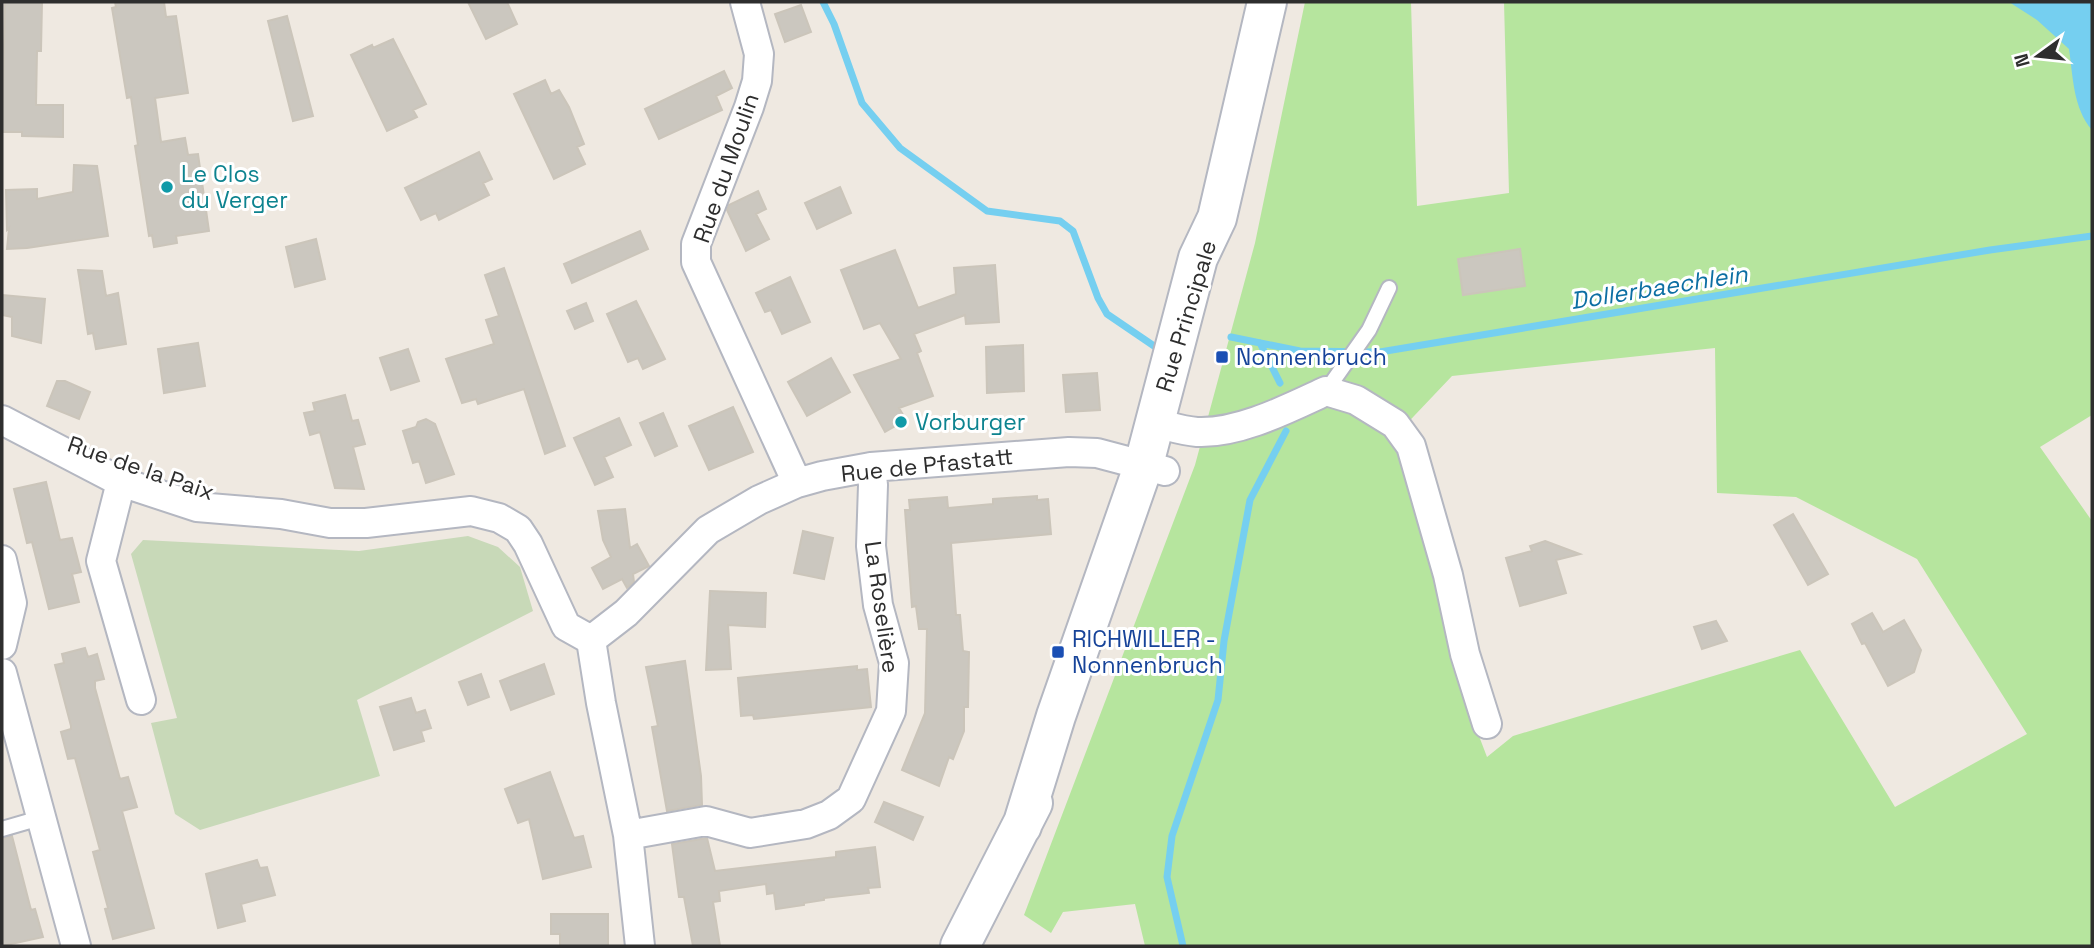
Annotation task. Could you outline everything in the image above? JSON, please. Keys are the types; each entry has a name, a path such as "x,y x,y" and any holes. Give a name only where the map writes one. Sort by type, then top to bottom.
{"main road":[{"name":"Rue Principale","path":"960,946 1022,826 1056,716 1154,468 1220,261 1217,218 1267,2"}],"street":[{"name":"Rue du Moulin","path":"745,2 759,54 757,81 696,244 696,262 797,483"},
{"path":"1166,426 1213,432 1272,416 1325,391 1356,400 1395,424 1412,446 1448,575 1465,654 1487,724"},
{"name":"Rue de la Paix","path":"2,419 121,482 197,507 281,514 330,523 366,523 471,511 499,518 518,530 528,544 566,626 592,640"},
{"name":"Rue de la Paix","path":"2,419 154,476 281,514"},
{"name":"Rue de Pfastatt","path":"592,640 626,613 708,530 729,516 797,483 871,467 1069,452 1097,453 1154,468"},
{"name":"La Roselière","path":"628,835 706,821 750,832 806,824 829,816 851,799 891,711 894,663 878,605 872,546 871,467"},
{"path":"121,482 100,561 141,700"},
{"path":"2,560 12,603 2,645"},
{"path":"592,640 601,703 628,835 640,946"},
{"path":"2,676 76,946"}],"lane":[{"path":"1325,391 1369,330 1389,288"},
{"path":"2,829 40,818"}],"green space":[{"path":"1305,2 1411,2 1417,206 1509,193 1504,2 2092,2 2092,415 2040,447 2092,521 2092,946 1145,946 1135,904 1063,912 1051,933 1024,915 1195,465 1255,243","holes":["1715,348 1717,493 1796,497 1917,559 2027,734 1895,807 1800,650 1513,736 1487,757 1453,668 1435,575 1421,534 1396,435 1452,376"]},
{"path":"468,536 498,547 520,567 533,611 357,700 380,776 200,830 175,814 151,723 177,718 131,554 143,540 359,551"}],"water":[{"path":"2009,2 2092,2 2092,130 2077,102 2069,49 2037,20"}],"building":[{"path":"5,2 42,2 41,51 37,51 36,105 63,105 63,137 22,136 22,132 2,132"},
{"path":"115,2 164,2 166,17 176,16 188,93 155,98 161,142 185,138 188,155 198,154 209,231 176,236 177,243 154,247 152,235 149,236 135,146 138,145 131,97 127,98 112,8 116,7"},
{"path":"468,2 507,2 517,24 486,39"},
{"path":"801,5 811,32 785,42 775,14"},
{"path":"287,16 313,116 293,121 268,21"},
{"path":"393,39 426,104 413,110 417,117 387,131 351,55"},
{"path":"724,71 732,88 716,96 722,110 659,139 645,109"},
{"path":"545,80 551,94 559,90 584,144 577,147 585,164 554,179 514,94"},
{"path":"479,152 492,179 483,183 489,195 439,220 436,213 421,220 405,188"},
{"path":"74,165 97,166 108,236 7,249 9,228 7,230 6,190 37,189 37,199 73,192"},
{"path":"840,187 851,213 817,229 805,203"},
{"path":"758,191 766,209 756,214 769,239 746,251 727,210 729,205"},
{"path":"640,231 648,249 572,283 564,264"},
{"path":"316,239 325,279 295,287 286,247"},
{"path":"1520,249 1525,286 1463,295 1458,259"},
{"path":"895,250 918,308 956,294 954,268 995,265 999,322 966,324 965,315 914,334 921,351 917,353 933,396 899,408 906,420 885,432 854,375 901,359 880,323 864,329 841,270"},
{"path":"504,268 565,446 545,454 524,389 478,404 476,399 462,403 446,359 494,344 486,320 499,316 485,275"},
{"path":"78,270 102,271 106,296 118,293 126,344 96,349 93,333 88,334"},
{"path":"790,277 810,322 782,334 771,310 765,312 756,293"},
{"path":"2,295 45,299 41,343 12,336 12,317 2,315"},
{"path":"636,301 665,359 643,369 638,358 628,362 607,314"},
{"path":"586,303 593,321 575,329 567,311"},
{"path":"198,343 205,386 164,393 158,349"},
{"path":"1023,345 1024,391 987,393 986,347"},
{"path":"408,349 419,381 391,390 380,358"},
{"path":"831,358 850,392 807,416 788,382"},
{"path":"1097,373 1100,410 1066,412 1063,375"},
{"path":"57,381 65,381 90,392 79,419 47,406"},
{"path":"345,395 352,421 358,420 365,444 353,447 364,489 335,488 320,432 310,435 304,413 315,411 313,403"},
{"path":"733,407 753,452 709,470 689,426"},
{"path":"663,413 677,446 655,456 640,423"},
{"path":"619,418 631,445 604,457 613,477 595,485 574,438"},
{"path":"426,419 435,424 454,474 426,483 419,461 413,463 403,431 416,427 418,422"},
{"path":"46,482 60,540 72,538 81,572 72,574 79,602 49,609 32,542 27,543 14,489"},
{"path":"1037,496 1037,500 1048,499 1051,534 951,543 956,615 960,615 963,651 969,652 968,707 964,707 964,731 953,759 949,757 939,786 902,770 925,713 927,629 919,629 916,606 912,607 905,510 910,510 909,500 947,497 948,508 993,504 993,499"},
{"path":"625,509 630,548 637,544 649,566 633,574 634,582 627,588 622,579 603,589 592,568 611,557 603,540 598,511"},
{"path":"1793,514 1828,574 1808,585 1774,525"},
{"path":"803,531 833,538 824,579 794,573"},
{"path":"1545,541 1580,554 1556,560 1566,593 1520,606 1506,558 1532,551 1530,546"},
{"path":"710,591 766,593 765,627 728,625 731,669 706,670"},
{"path":"1872,613 1883,632 1904,620 1921,650 1914,672 1888,686 1852,624"},
{"path":"1716,621 1727,641 1702,649 1694,627"},
{"path":"85,648 88,657 97,654 104,679 95,681 95,688 120,779 128,777 137,807 122,811 154,928 113,939 93,852 100,850 75,758 68,759 61,732 71,729 71,726 55,665 64,663 62,654"},
{"path":"685,661 701,776 702,805 667,811 652,727 658,726 646,667"},
{"path":"544,664 554,694 511,710 500,681"},
{"path":"857,666 857,670 867,669 871,707 754,719 753,715 741,716 738,678"},
{"path":"481,674 489,697 468,705 459,682"},
{"path":"411,698 416,713 425,710 431,728 421,731 424,741 394,750 380,707"},
{"path":"550,772 574,838 583,836 591,867 543,879 529,819 518,823 505,789"},
{"path":"884,802 923,817 913,840 875,822"},
{"path":"12,836 31,910 35,909 43,937 2,946 2,838"},
{"path":"707,838 715,871 836,857 836,852 875,847 880,887 868,888 869,893 824,898 804,905 776,909 774,893 767,894 766,884 719,891 720,901 713,902 720,946 693,946 684,897 679,897 672,844"},
{"path":"257,860 260,868 267,867 275,895 241,904 245,921 218,928 206,874"},
{"path":"551,914 608,914 608,946 560,946 560,934 551,934"}],"waterway":[{"name":"Dollerbaechlein","path":"823,2 834,24 862,103 900,148 987,211 1060,221 1073,231 1098,298 1107,314 1154,346"},
{"name":"Dollerbaechlein","path":"1231,337 1300,351 1380,352 1990,250 2092,236"},
{"path":"1260,343 1280,383"},
{"path":"1183,946 1167,877 1172,836 1218,700 1224,641 1250,500 1286,431"}],"place":[{"name":"Le Clos du Verger","path":"167,187"},
{"name":"Nonnenbruch","path":"1222,357"},
{"name":"Vorburger","path":"901,422"},
{"name":"RICHWILLER - Nonnenbruch","path":"1058,652"}]}
